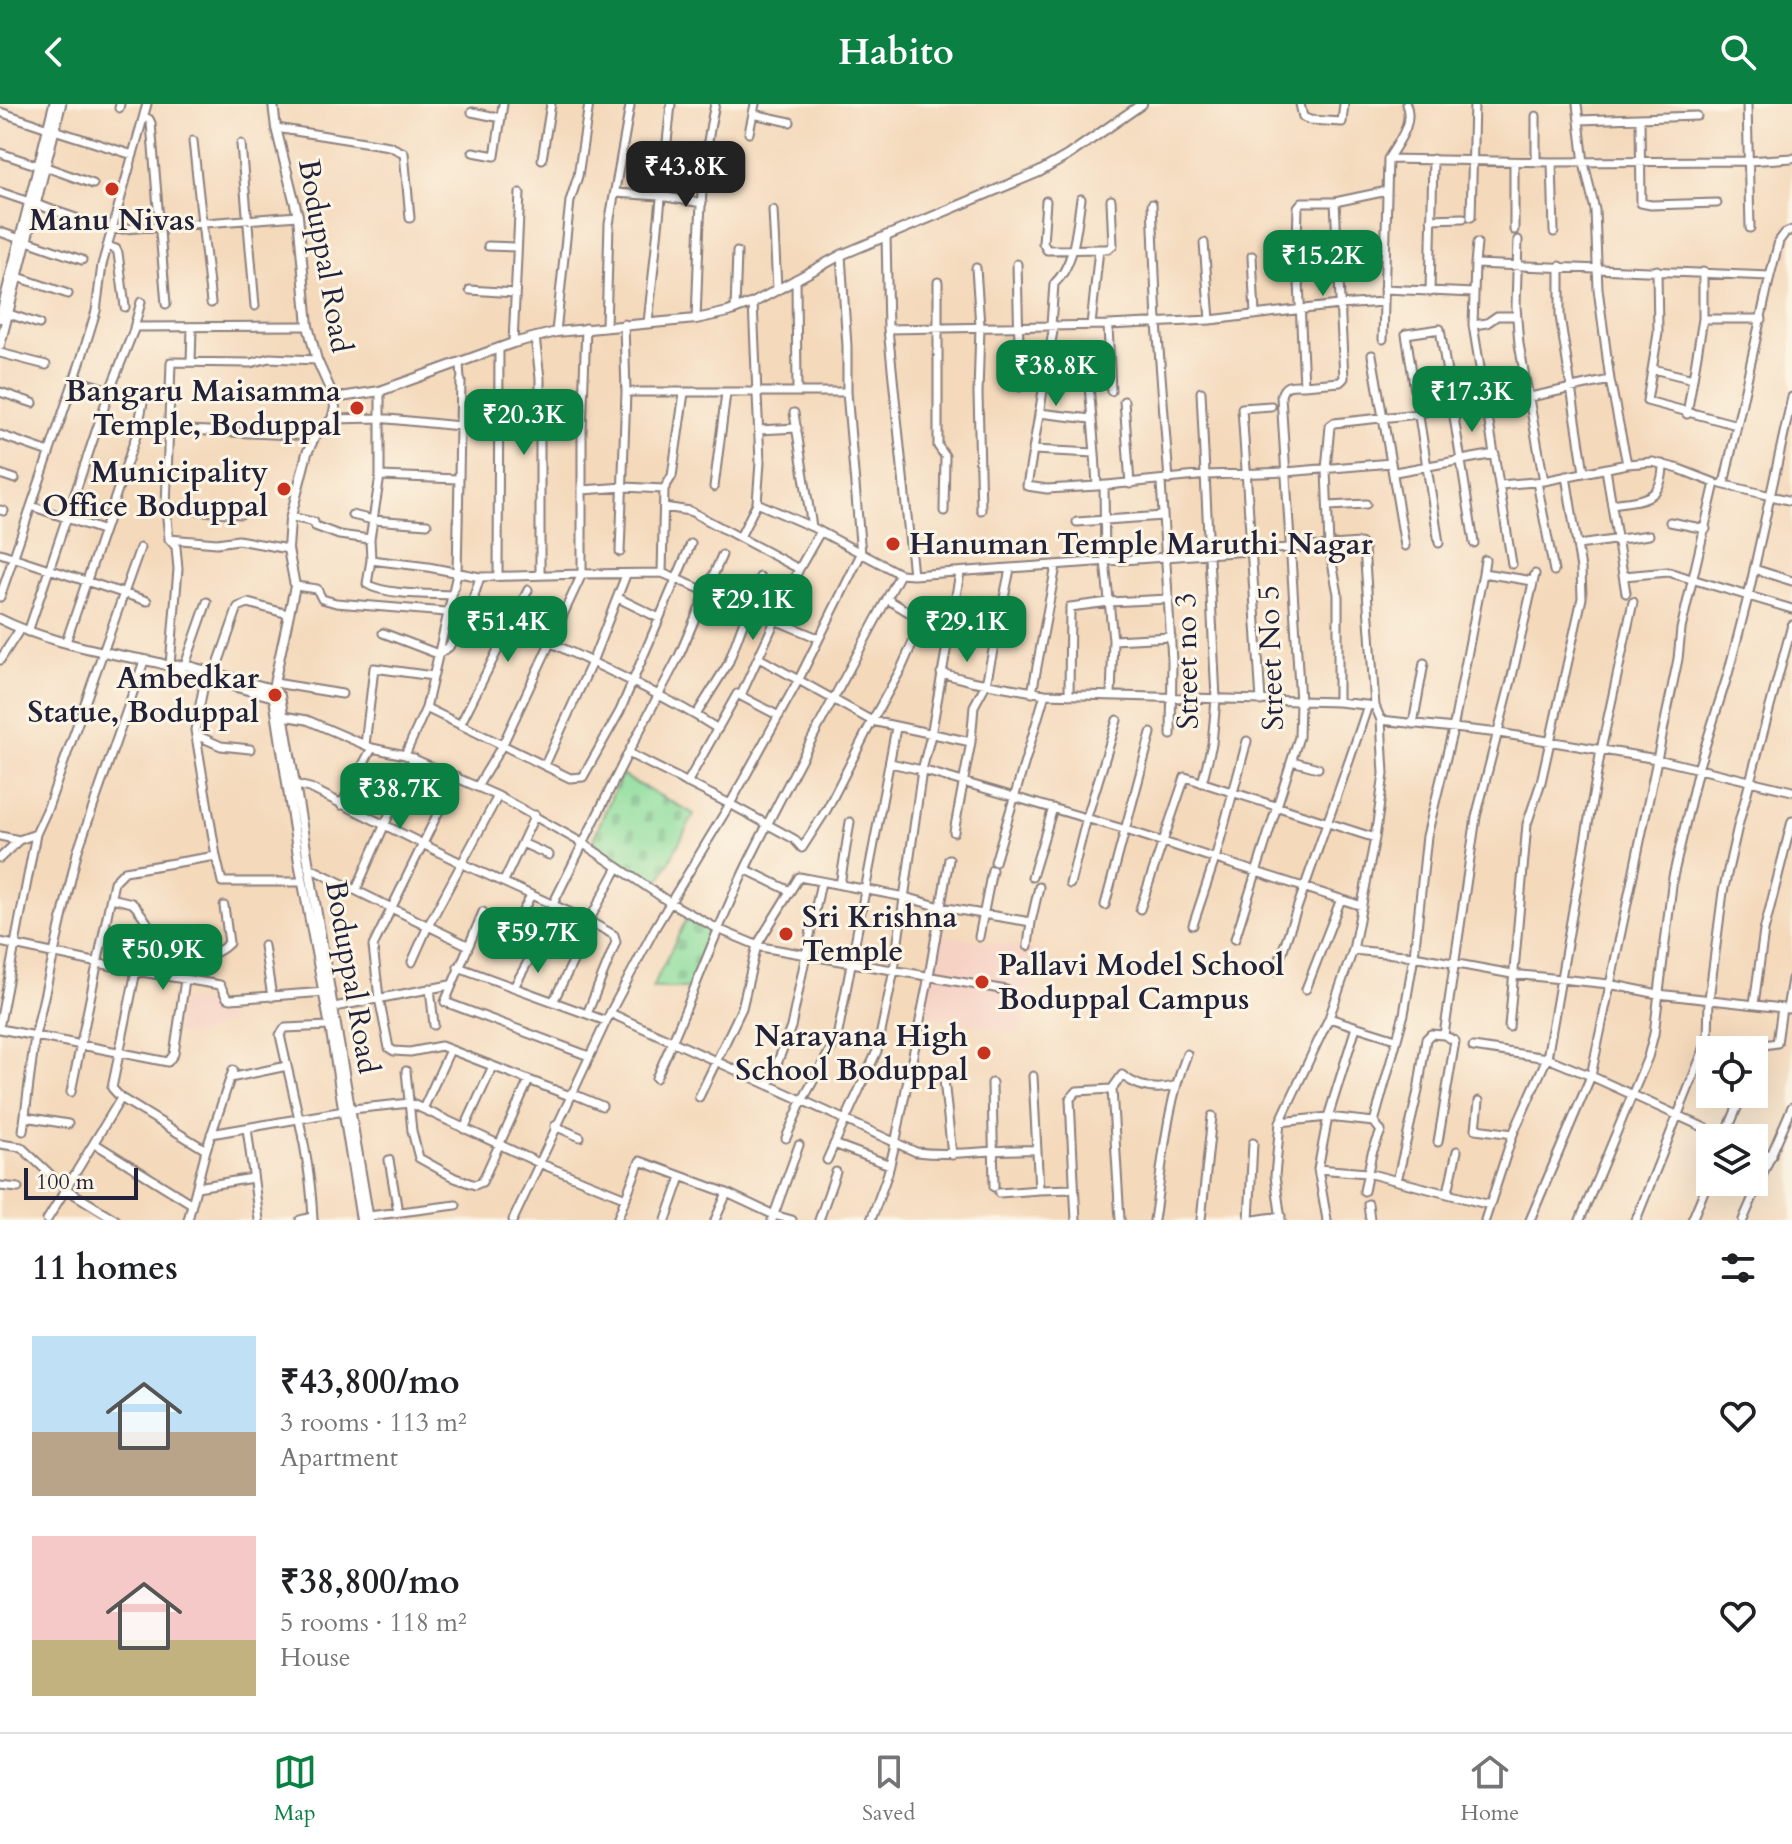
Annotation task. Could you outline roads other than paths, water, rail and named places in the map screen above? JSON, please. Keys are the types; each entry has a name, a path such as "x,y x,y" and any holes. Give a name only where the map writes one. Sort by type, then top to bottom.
{"street":[{"path":"0,345 2,314 43,166 54,104"},
{"path":"51,129 61,104"},
{"path":"0,597 96,311 107,246 147,104"},
{"name":"Boduppal Road","path":"273,104 298,216 308,326 317,360 334,398 332,419 315,436 307,453 291,517 288,549 295,586 274,692 308,867 328,991 330,1026 348,1110"},
{"path":"473,152 495,156 503,104"},
{"path":"542,159 551,104"},
{"path":"556,332 570,201 578,176 589,104"},
{"path":"648,323 671,105 662,104"},
{"path":"696,319 708,132 715,104"},
{"path":"749,133 755,104"},
{"path":"334,398 380,391 513,343 556,332 696,319 735,310 841,255 1039,172 1142,104"},
{"path":"1300,104 1301,113 1310,120 1342,122 1344,104"},
{"path":"1383,339 1388,159 1405,132 1409,117 1406,104"},
{"path":"1431,219 1467,218 1474,104"},
{"path":"1577,104 1584,163 1595,210 1598,289 1610,380 1627,464"},
{"path":"1747,104 1750,228"},
{"path":"606,326 609,224 630,106"},
{"path":"0,112 133,155"},
{"path":"472,112 501,118"},
{"path":"753,114 790,122"},
{"path":"1536,116 1536,162"},
{"path":"1579,120 1697,116"},
{"path":"144,117 151,123 166,304"},
{"path":"1640,119 1640,198 1644,204 1717,203"},
{"path":"276,128 389,146 404,153 410,218"},
{"path":"193,141 211,303"},
{"path":"241,144 255,306"},
{"path":"0,153 93,184"},
{"path":"1388,159 1584,163 1792,158"},
{"path":"1430,292 1433,159"},
{"path":"1514,162 1514,230"},
{"path":"1552,162 1554,232"},
{"path":"1335,202 1344,378 1340,382 1304,385 1297,241 1299,204 1305,201 1335,202 1387,191"},
{"path":"0,192 111,230 298,216"},
{"path":"513,343 520,193"},
{"path":"615,193 702,203"},
{"path":"1081,199 1072,251 1064,275 1054,284 1052,325 1027,486 1047,489 1100,486 1207,475 1391,463"},
{"path":"1046,201 1044,247 1047,250 1072,251 1108,249 1113,245 1111,200"},
{"path":"1152,204 1165,481 1163,516 1172,661 1171,735"},
{"path":"773,210 777,289"},
{"path":"1530,1220 1591,1076 1678,659 1681,629 1737,425 1779,241 1792,230"},
{"path":"0,232 82,260"},
{"path":"886,235 888,329 913,575"},
{"path":"1518,240 1516,316 1554,571"},
{"path":"1204,243 1210,320"},
{"path":"1477,243 1473,325 1512,564"},
{"path":"107,246 118,253 125,307"},
{"path":"488,246 517,247"},
{"path":"1091,325 1099,249"},
{"path":"735,310 737,252"},
{"path":"513,1220 608,1017 669,902 730,804 779,716 861,554 847,392 841,255"},
{"path":"1252,256 1255,315"},
{"path":"1017,264 1020,387"},
{"path":"1475,264 1770,276"},
{"path":"1560,266 1560,316 1584,472"},
{"path":"976,268 980,326 981,510"},
{"path":"1657,270 1658,333 1647,401 1737,425"},
{"path":"0,272 68,294"},
{"path":"1687,414 1703,319 1703,272"},
{"path":"796,278 797,392"},
{"path":"938,282 938,446 945,456 944,511"},
{"path":"1384,289 1474,293"},
{"path":"470,290 515,293"},
{"path":"0,660 24,630 49,570 141,302"},
{"path":"888,329 1157,323 1384,302"},
{"path":"740,537 757,503 759,430 753,303"},
{"path":"2,314 39,324"},
{"path":"1473,325 1487,323 1497,316 1516,316"},
{"path":"1703,319 1762,319"},
{"path":"620,552 626,392 624,324"},
{"path":"1108,325 1111,391"},
{"path":"134,328 308,326"},
{"path":"191,362 192,328"},
{"path":"477,787 503,744 582,574 586,328"},
{"path":"1439,543 1406,334 1440,329 1474,543"},
{"path":"535,337 540,378 540,575"},
{"path":"498,576 499,348"},
{"path":"0,353 46,365"},
{"path":"1372,355 1395,472 1405,546"},
{"path":"171,666 178,569 176,547 169,539 166,508 171,362 251,363 269,358 317,360"},
{"path":"356,890 385,826 426,708 457,574 460,363"},
{"path":"1653,369 1693,379"},
{"path":"73,379 110,390 168,400"},
{"path":"1338,702 1338,594 1329,547 1326,469 1330,426 1334,423 1418,414 1452,404 1530,397 1610,380"},
{"name":"Street No 5","path":"1235,939 1299,737 1300,702 1281,396 1287,386 1304,385"},
{"path":"1089,386 1105,521 1105,561 1113,640 1111,696"},
{"path":"380,391 380,476 367,580 370,587 451,595"},
{"path":"0,392 33,403"},
{"path":"626,392 847,392"},
{"name":"Street no 3","path":"1201,392 1216,699 1212,744 1202,783"},
{"path":"662,573 664,489 672,476 684,393"},
{"path":"714,487 726,393"},
{"path":"66,642 137,433 144,397"},
{"path":"1580,1220 1648,1057 1654,1034 1673,877 1698,769 1748,597 1792,397"},
{"path":"1124,401 1130,484"},
{"path":"1261,701 1242,408 1271,406"},
{"path":"794,413 812,527"},
{"path":"1039,413 1091,419"},
{"path":"332,419 378,418 460,426 582,430"},
{"path":"759,430 797,428"},
{"path":"167,429 315,436"},
{"path":"0,435 49,452"},
{"path":"1033,450 1095,453"},
{"path":"1395,472 1495,454"},
{"path":"1501,485 1541,481 1627,464 1663,464 1719,484 1792,501"},
{"path":"1612,504 1648,498 1656,493 1663,464"},
{"path":"1606,469 1626,593"},
{"path":"0,474 15,479"},
{"path":"380,476 458,479"},
{"path":"1509,1027 1527,824 1541,782 1582,598 1578,545 1566,476"},
{"path":"582,490 624,487 664,489"},
{"path":"757,503 812,527 900,574 913,575 1360,543 1364,547 1372,706 1303,887 1276,971"},
{"path":"1329,506 1366,504"},
{"path":"31,506 102,530"},
{"path":"664,507 690,511 799,569"},
{"path":"166,508 241,514"},
{"path":"352,515 373,520 427,524"},
{"path":"1077,522 1163,516"},
{"path":"291,517 314,522 315,526 339,535 370,539"},
{"path":"1670,522 1706,529"},
{"path":"741,695 799,569 820,532"},
{"path":"1578,545 1649,535"},
{"path":"169,539 217,543 238,540 288,549"},
{"path":"426,708 570,778 583,777 620,711 691,544"},
{"path":"0,1023 36,834 79,724 140,548"},
{"path":"0,553 147,601"},
{"path":"514,987 658,696 722,555"},
{"path":"371,560 480,577 662,573 818,638"},
{"path":"1374,1122 1414,956 1427,836 1453,729 1485,560"},
{"path":"1032,693 1056,566"},
{"path":"954,832 971,742 974,706 986,684 1010,569"},
{"path":"1754,569 1792,581"},
{"path":"1624,576 1668,572 1792,609"},
{"path":"827,1160 877,1051 894,970 922,770 960,573"},
{"path":"1444,1035 1476,817 1499,733 1534,578 1483,573"},
{"path":"656,1078 693,998 718,929 745,869 900,574"},
{"path":"545,765 592,662 626,575"},
{"path":"438,654 449,647 474,602 480,577"},
{"path":"696,715 728,664 760,577"},
{"path":"295,586 317,589 322,599 336,603 446,612"},
{"path":"460,725 528,590"},
{"path":"618,598 659,618"},
{"path":"628,753 730,804 794,839 802,848 827,809 901,669 921,624 915,616 887,599"},
{"path":"1069,695 1071,656 1068,610 1073,606 1109,602 1169,599"},
{"path":"185,665 207,602"},
{"path":"474,602 551,645 592,662 718,729"},
{"path":"1485,1220 1513,1134 1547,1058 1601,750 1633,602"},
{"path":"288,614 248,603 238,607 211,677 196,735 222,882 302,882"},
{"path":"0,619 24,630 102,652 171,666 185,665 211,677"},
{"path":"1636,1220 1708,1039 1709,999 1723,892 1792,625"},
{"path":"383,633 438,654"},
{"path":"1113,640 1171,637"},
{"path":"759,658 872,721 971,742"},
{"path":"23,1131 35,1036 77,853 144,661"},
{"path":"1413,724 1424,663"},
{"path":"171,666 183,673 274,692 342,694"},
{"path":"341,805 368,747 374,668 433,676"},
{"path":"941,673 1045,694 1338,702 1372,706"},
{"name":"Boduppal Road","path":"274,692 284,716 302,882 334,1007 367,1219"},
{"path":"687,783 737,694 779,716"},
{"path":"979,937 994,866 1045,694"},
{"path":"1253,1143 1251,1220 1281,1218 1275,1176 1280,1122 1329,1018 1353,950 1375,838 1384,774 1381,720 1372,706"},
{"path":"284,716 307,720 368,747 410,756 498,796 584,844 669,902 718,929 757,945 1006,990"},
{"path":"1070,884 1117,720"},
{"path":"1381,720 1499,733 1657,759 1792,791"},
{"path":"786,1138 802,1101 837,1038 896,728"},
{"path":"1105,905 1151,733"},
{"path":"196,735 221,746 250,749"},
{"path":"1193,925 1215,859 1247,741"},
{"path":"1292,761 1318,768"},
{"path":"890,763 1087,817 1362,906"},
{"path":"456,776 373,946 389,1048 401,1051 441,1046 602,1106"},
{"path":"1140,909 1185,777 1375,838"},
{"path":"290,784 310,788 614,935 616,942 587,1014"},
{"path":"412,962 498,796"},
{"path":"1032,877 1053,808"},
{"path":"504,881 535,815"},
{"path":"1754,1004 1764,931 1792,821"},
{"path":"840,885 850,822"},
{"path":"0,858 19,840 36,834"},
{"path":"0,836 19,840"},
{"path":"522,843 549,855"},
{"path":"71,1092 114,882 125,871 216,856"},
{"path":"871,1220 895,1144 949,859"},
{"path":"308,867 467,945"},
{"path":"553,1002 587,933 589,921 618,867"},
{"path":"745,869 790,891"},
{"path":"699,1097 742,1008 757,945 797,880 803,876 941,907 1031,922"},
{"path":"769,1085 791,1027 821,882"},
{"path":"1028,946 1039,887"},
{"path":"511,934 531,895"},
{"path":"111,898 132,903 154,933 169,946 205,958 229,943 224,906"},
{"path":"1306,989 1341,899"},
{"path":"483,912 445,1002 589,1056"},
{"path":"0,942 220,985 227,998 231,999 328,991"},
{"path":"264,946 272,997"},
{"path":"1353,950 1456,962 1512,974 1609,984 1658,994 1787,1009"},
{"path":"458,967 673,1042 916,1152 952,1155 994,1150 1037,1150"},
{"path":"136,971 112,1088 121,1098 206,1150"},
{"path":"1768,1044 1777,1043 1792,979"},
{"path":"0,1029 118,1054 171,1061 185,980"},
{"path":"334,1007 450,985"},
{"path":"430,988 434,1025"},
{"path":"1329,1018 1396,1039"},
{"path":"300,1220 312,1219 298,1119 280,1035 282,1029 330,1026"},
{"path":"1327,1220 1318,1169 1328,1117 1356,1027"},
{"path":"1397,1181 1418,1091 1426,1039 1431,1034 1444,1035 1455,1043 1438,1142"},
{"path":"1473,1047 1547,1058 1696,1124"},
{"path":"423,1109 450,1050"},
{"path":"1154,1220 1174,1086 1187,1054"},
{"path":"188,1220 206,1150 231,1074 287,1066"},
{"path":"464,1129 493,1066"},
{"path":"943,1070 952,1155"},
{"path":"406,1071 412,1131 419,1158 455,1178 479,1185 529,1080"},
{"path":"1120,1220 1112,1089 1122,1075 1135,1085 1163,1089 1174,1086"},
{"path":"1033,1076 1039,1190"},
{"path":"992,1083 996,1190 1074,1189"},
{"path":"1076,1220 1070,1099 1077,1091 1112,1089"},
{"path":"47,1220 121,1098"},
{"path":"1476,1129 1479,1101"},
{"path":"211,1134 348,1110 410,1103 539,1163 626,1198"},
{"path":"1743,1220 1792,1107"},
{"path":"1201,1220 1212,1116"},
{"path":"25,1117 68,1124"},
{"path":"1280,1122 1328,1117 1374,1122 1381,1131 1364,1191"},
{"path":"555,1126 580,1137"},
{"path":"247,1128 259,1220"},
{"path":"1466,1128 1513,1134"},
{"path":"94,1143 192,1204"},
{"path":"0,1144 21,1147 100,1216 116,1220"},
{"path":"834,1144 890,1165"},
{"path":"773,1218 799,1145"},
{"path":"1448,1192 1457,1151"},
{"path":"1768,1154 1772,1156"},
{"path":"389,1160 398,1212"},
{"path":"617,1220 640,1161 727,1193 773,1218 792,1220"},
{"path":"1318,1169 1367,1173 1490,1205"},
{"path":"819,1220 836,1172"},
{"path":"666,1220 681,1177"},
{"path":"197,1187 253,1178"},
{"path":"0,1186 18,1188"},
{"path":"715,1220 727,1193"},
{"path":"1692,1220 1702,1196"},
{"path":"1368,1204 1370,1220"},
{"path":"367,1219 456,1205"}],"place":[{"name":"Manu Nivas","path":"112,189"},
{"name":"Bangaru Maisamma Temple, Boduppal","path":"357,408"},
{"name":"Municipality Office Boduppal","path":"284,489"},
{"name":"Hanuman Temple Maruthi Nagar","path":"893,544"},
{"name":"Ambedkar Statue, Boduppal","path":"275,695"},
{"name":"Sri Krishna Temple","path":"786,934"},
{"name":"Pallavi Model School Boduppal Campus","path":"982,982"},
{"name":"Narayana High School Boduppal","path":"984,1053"}]}
